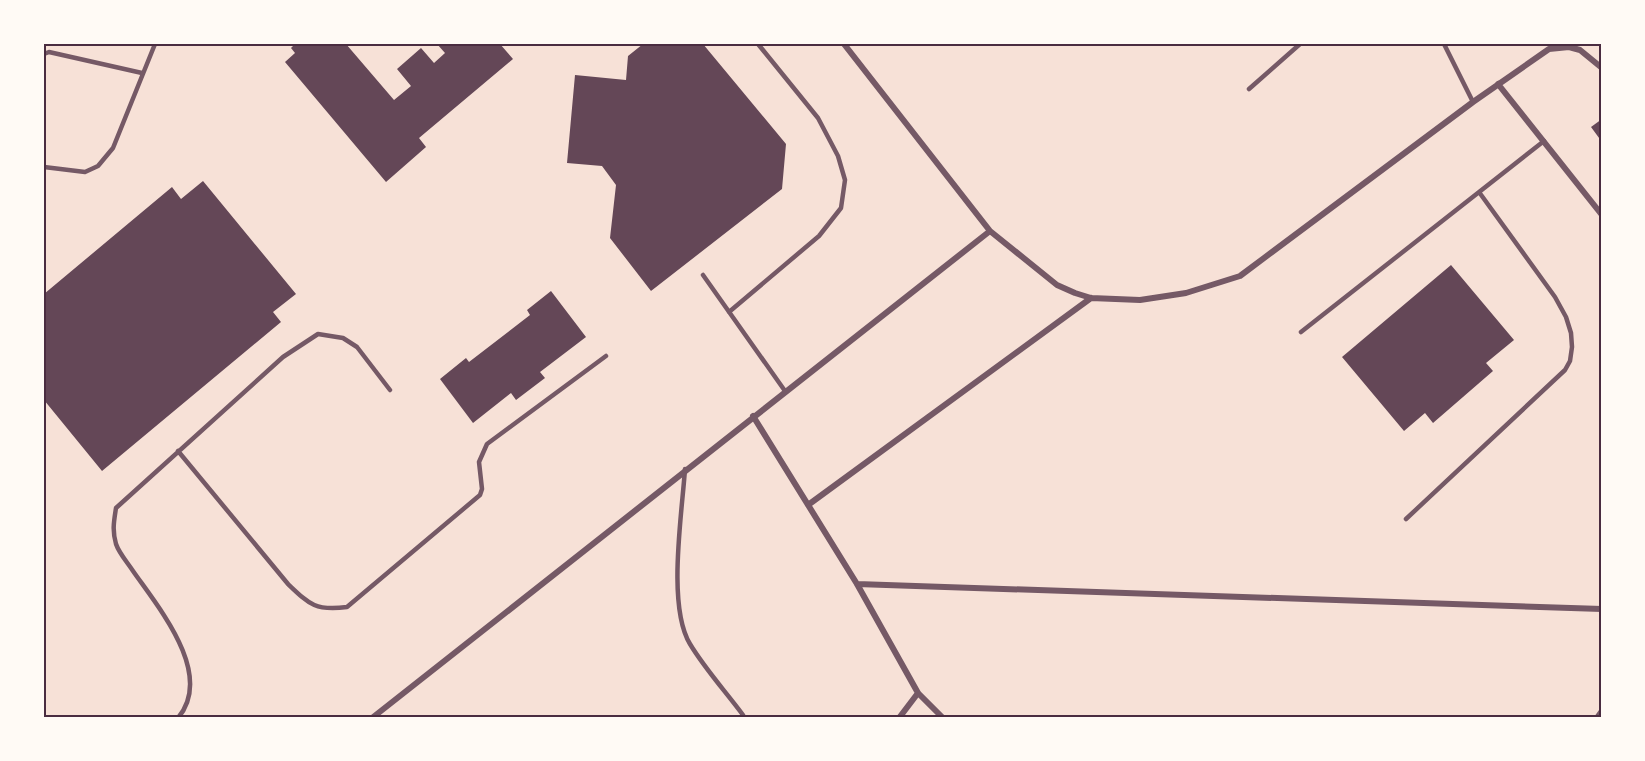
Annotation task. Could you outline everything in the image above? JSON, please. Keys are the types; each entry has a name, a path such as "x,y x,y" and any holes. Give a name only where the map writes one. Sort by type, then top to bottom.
{"street":[{"path":"844,44 990,231 1057,285 1091,298 1140,300 1186,293 1240,276 1473,102 1549,49 1569,47 1580,50 1602,68"},
{"path":"1498,84 1602,214"},
{"path":"372,717 990,231"},
{"path":"808,506 1091,298"},
{"path":"753,416 856,584 918,693 943,717"},
{"path":"856,584 1602,609"},
{"path":"899,717 918,693"},
{"path":"1597,717 1602,711"}],"lane":[{"path":"44,167 85,172 98,166 113,147 155,44"},
{"path":"729,312 819,236 841,208 845,180 838,156 818,118 758,44"},
{"path":"1250,89 1300,44"},
{"path":"1444,44 1473,102"},
{"path":"44,54 49,52 142,74"},
{"path":"1301,332 1544,141"},
{"path":"1406,519 1557,377 1570,361 1571,333 1566,317 1555,297 1479,192"},
{"path":"703,275 785,391"},
{"path":"178,717 189,697 189,669 179,639 117,546 112,528 116,508 283,357 318,334 344,338 357,347 390,390"},
{"path":"178,452 288,584 308,604 329,610 347,607 480,495 482,489 479,462 487,444 606,356"},
{"path":"686,469 679,556 679,599 682,625 689,644 743,715"}],"building":[{"path":"295,44 346,44 394,100 411,86 397,69 421,48 434,63 445,53 437,44 500,44 513,59 419,138 426,147 386,182 285,62 295,53 291,48"},
{"path":"643,44 703,44 786,144 782,189 651,291 610,238 616,185 602,166 567,163 575,75 626,80 628,56"},
{"path":"1602,119 1602,142 1591,127"},
{"path":"203,181 296,294 273,312 281,322 102,471 44,400 44,294 172,187 181,199"},
{"path":"1451,265 1514,340 1486,363 1493,371 1433,423 1425,413 1404,431 1342,357"},
{"path":"551,291 586,337 540,372 545,378 516,400 511,393 473,423 440,379 466,358 469,362 530,315 527,310"}]}
